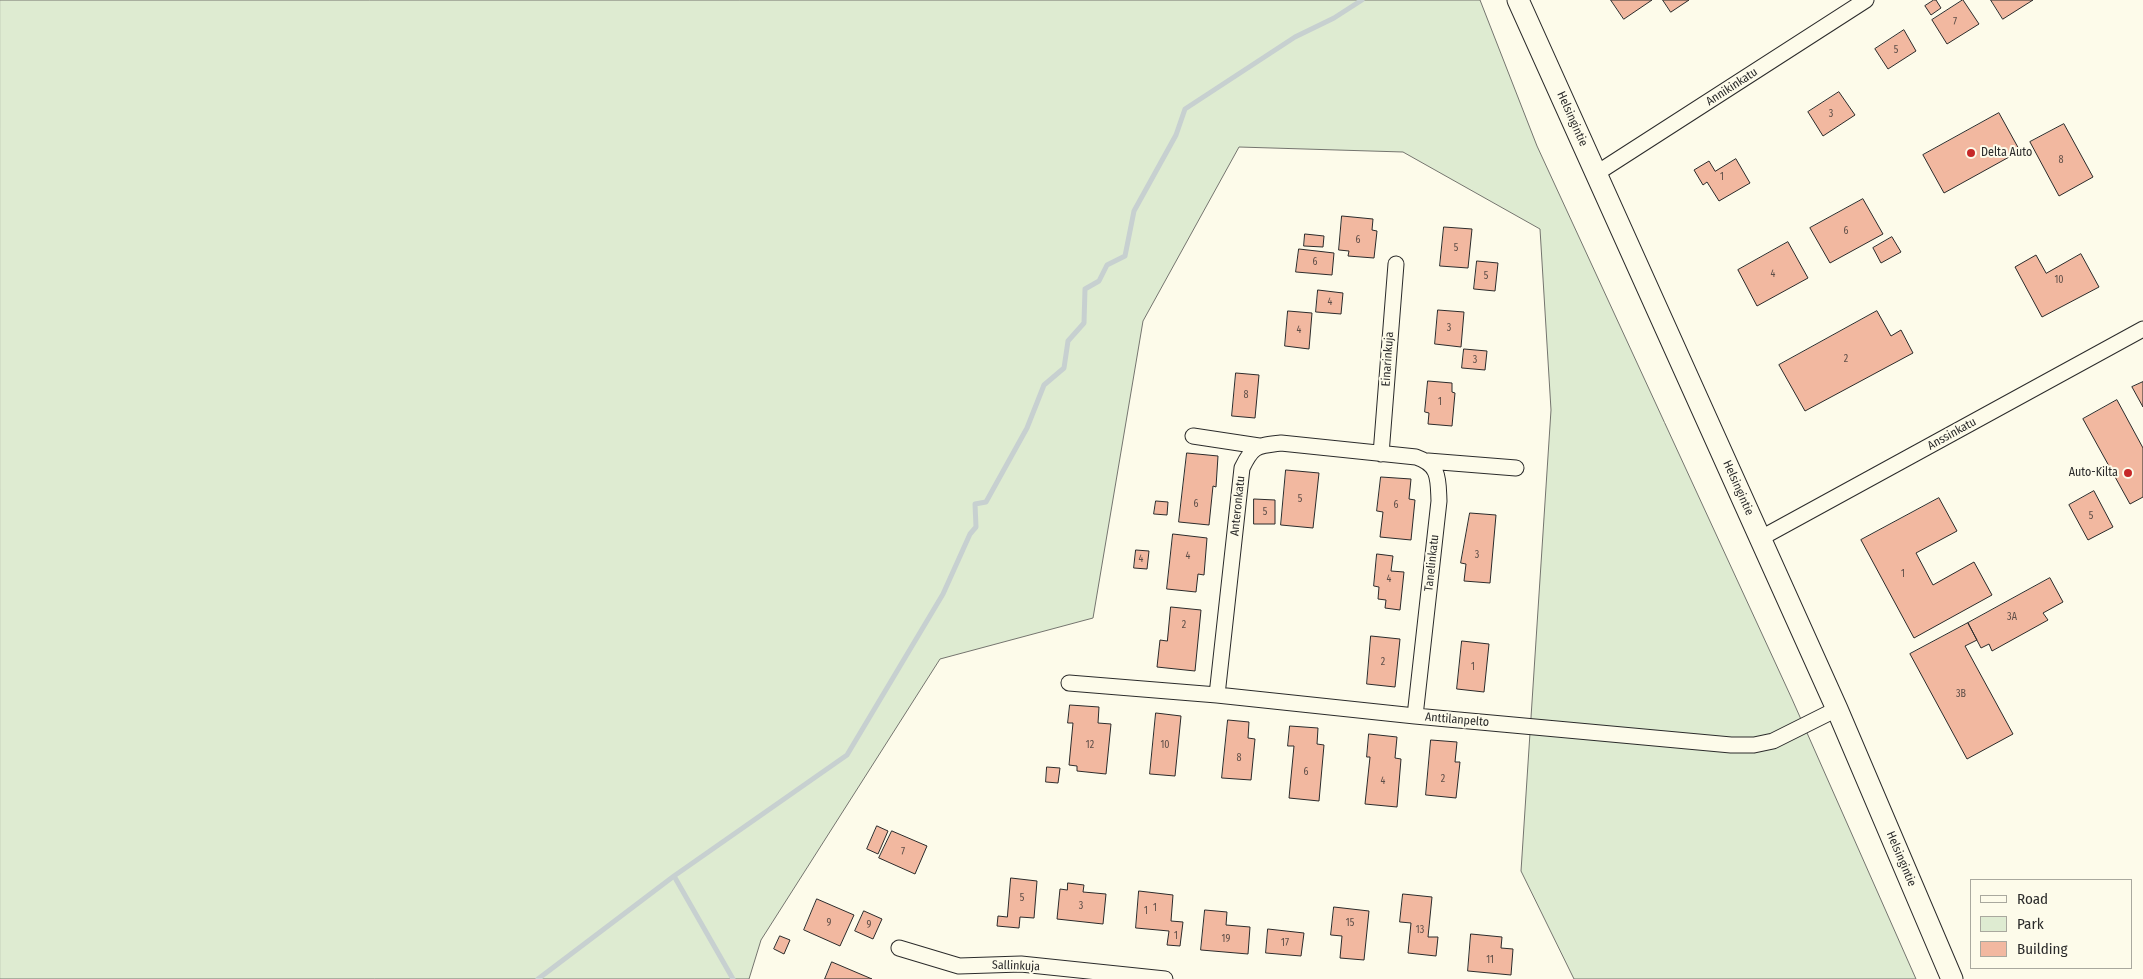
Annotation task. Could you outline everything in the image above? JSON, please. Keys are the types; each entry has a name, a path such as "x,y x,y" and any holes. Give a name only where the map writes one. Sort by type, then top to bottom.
{"main road":[{"name":"Helsingintie","path":"1518,0 1837,709 1952,979"}],"street":[{"name":"Annikinkatu","path":"1597,173 1866,0"},
{"name":"Einarinkuja","path":"1381,454 1396,264"},
{"name":"Anssinkatu","path":"1761,538 2143,329"},
{"path":"1193,436 1259,446 1281,444 1416,457 1428,461 1516,468"},
{"name":"Anteronkatu","path":"1217,694 1242,468 1248,456 1259,446"},
{"name":"Tanelinkatu","path":"1414,716 1439,501 1438,477 1428,461"},
{"name":"Anttilanpelto","path":"1069,683 1217,694 1414,716 1731,745 1754,745 1773,741 1837,709"},
{"name":"Sallinkuja","path":"899,948 959,966 1021,964 1165,979"}],"green space":[{"path":"0,0 1480,0 1537,146 1792,699 1916,979 1574,979 1521,871 1551,410 1540,229 1403,152 1239,147 1143,321 1093,618 940,659 761,940 749,979 0,979"}],"building":[{"path":"1611,0 1652,0 1624,19"},
{"path":"1663,0 1689,0 1671,12"},
{"path":"1936,0 1941,8 1931,15 1925,6"},
{"path":"1963,0 1979,24 1947,44 1932,20"},
{"path":"1991,0 2033,0 2003,19"},
{"path":"1904,30 1916,51 1888,69 1875,49"},
{"path":"1839,92 1855,115 1823,136 1808,112"},
{"name":"Delta Auto","path":"1999,113 2020,151 1944,193 1923,155"},
{"path":"2064,124 2093,177 2059,196 2030,142"},
{"path":"1736,159 1750,183 1719,201 1707,182 1703,185 1694,170 1709,161 1715,171"},
{"path":"1863,199 1883,234 1830,263 1810,228"},
{"path":"1342,216 1373,219 1372,230 1377,231 1374,258 1348,256 1349,251 1339,250"},
{"path":"1444,227 1472,229 1468,268 1440,266"},
{"path":"1305,234 1324,236 1323,247 1304,246"},
{"path":"1892,237 1901,252 1881,263 1873,248"},
{"path":"1788,242 1808,278 1757,306 1738,270"},
{"path":"1299,249 1334,253 1332,275 1296,272"},
{"path":"2081,254 2099,287 2042,317 2015,267 2036,255 2046,273"},
{"path":"1477,261 1498,263 1495,291 1474,289"},
{"path":"1318,290 1343,293 1341,314 1316,312"},
{"path":"1438,310 1464,312 1461,347 1435,344"},
{"path":"1288,311 1312,313 1309,349 1285,346"},
{"path":"1877,311 1891,336 1901,330 1913,353 1805,411 1779,365"},
{"path":"1464,349 1487,351 1485,370 1462,368"},
{"path":"1236,373 1259,375 1255,418 1232,416"},
{"path":"1428,381 1452,383 1452,392 1455,393 1452,426 1428,424 1429,413 1425,412"},
{"path":"2143,382 2143,407 2132,387"},
{"name":"Auto-Kilta","path":"2117,400 2143,448 2143,497 2130,504 2083,419"},
{"path":"1187,453 1218,456 1216,487 1213,486 1209,525 1179,522"},
{"path":"1286,470 1319,473 1313,528 1281,525"},
{"path":"1381,477 1411,479 1409,499 1415,500 1411,540 1380,537 1383,512 1377,511"},
{"path":"2094,491 2113,527 2088,540 2069,505"},
{"path":"1939,498 1957,531 1916,553 1933,585 1974,562 1992,595 1914,638 1861,540"},
{"path":"1254,499 1275,500 1275,524 1254,524"},
{"path":"1156,501 1168,502 1167,515 1154,514"},
{"path":"1470,513 1496,515 1490,583 1464,581 1466,564 1461,563"},
{"path":"1173,534 1207,538 1204,575 1198,574 1196,592 1167,589"},
{"path":"1136,550 1149,551 1147,569 1134,568"},
{"path":"1377,554 1393,556 1391,571 1404,572 1400,610 1385,608 1386,600 1378,599 1379,587 1374,586"},
{"path":"2050,578 2063,602 2043,613 2048,620 1992,651 1989,644 1981,648 1968,623"},
{"path":"1171,607 1201,610 1195,671 1157,667 1160,640 1167,641"},
{"path":"1968,623 1977,640 1965,646 2013,734 1967,759 1910,654"},
{"path":"1371,636 1400,639 1395,687 1367,684"},
{"path":"1462,641 1489,644 1484,692 1457,689"},
{"path":"1070,705 1099,707 1098,723 1111,724 1106,774 1077,771 1077,766 1069,765 1073,723 1068,723"},
{"path":"1156,713 1181,716 1175,776 1150,774"},
{"path":"1228,720 1249,722 1248,738 1255,739 1251,780 1222,778"},
{"path":"1290,726 1318,728 1317,744 1324,745 1319,801 1289,798 1294,746 1288,746"},
{"path":"1369,734 1397,737 1395,758 1401,759 1397,807 1365,804 1370,757 1367,757"},
{"path":"1431,740 1457,742 1455,762 1460,762 1456,798 1426,795"},
{"path":"1047,767 1060,768 1058,783 1046,782"},
{"path":"877,826 888,831 878,854 867,849"},
{"path":"892,831 927,846 915,874 879,858"},
{"path":"1011,878 1037,881 1034,918 1020,917 1019,928 997,926 998,916 1007,917"},
{"path":"1068,883 1084,885 1083,892 1106,894 1103,924 1057,919 1060,889 1067,890"},
{"path":"1139,891 1173,895 1171,921 1183,922 1180,946 1167,945 1169,931 1136,928"},
{"path":"1403,894 1432,897 1428,937 1438,937 1436,956 1408,953 1411,923 1400,922"},
{"path":"817,899 854,915 840,946 804,930"},
{"path":"1334,907 1369,911 1364,960 1340,958 1342,936 1331,935"},
{"path":"1205,910 1227,912 1226,925 1250,927 1248,954 1201,950"},
{"path":"864,911 882,919 873,939 855,931"},
{"path":"1268,929 1304,933 1301,956 1266,953"},
{"path":"1471,934 1502,937 1501,948 1513,949 1511,975 1468,971"},
{"path":"780,936 790,940 784,954 774,949"},
{"path":"832,962 872,979 825,979"}],"waterway":[{"path":"538,979 674,876 847,755 943,594 970,534 976,527 975,504 986,502 1027,428 1044,385 1064,368 1068,341 1084,323 1085,289 1099,281 1107,265 1125,256 1134,211 1176,135 1185,109 1295,37 1334,18 1362,0"},
{"path":"674,876 733,979"}],"place":[{"name":"Delta Auto","path":"1971,153"},
{"name":"Auto-Kilta","path":"2128,473"}]}
